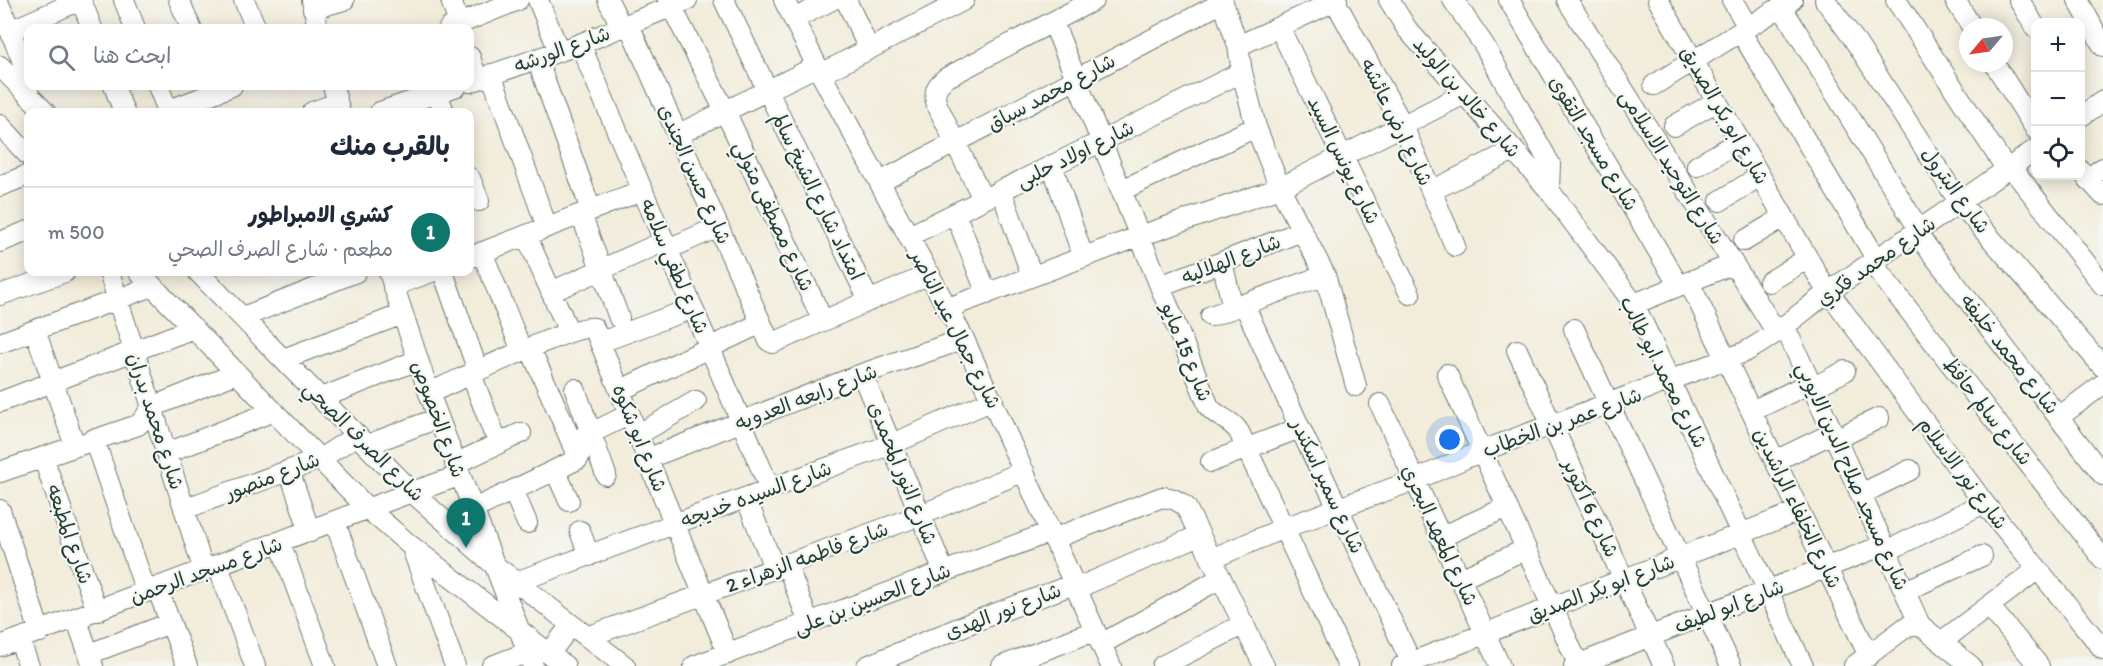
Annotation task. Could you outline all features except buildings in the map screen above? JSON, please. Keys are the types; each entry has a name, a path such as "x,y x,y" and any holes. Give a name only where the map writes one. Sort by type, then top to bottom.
{"street":[{"path":"26,24 81,0 90,24"},
{"path":"124,0 133,24"},
{"path":"179,0 189,24"},
{"path":"244,0 254,24"},
{"path":"317,24 312,5 344,0"},
{"path":"451,0 455,24"},
{"path":"463,24 518,0"},
{"path":"538,0 559,51"},
{"name":"شارع حسن الجندى","path":"608,0 625,26 677,135 761,323"},
{"name":"امتداد شارع الشيخ سالم","path":"724,0 869,301"},
{"name":"شارع جمال عبد الناصر","path":"784,0 819,70 964,339 1112,666"},
{"path":"794,19 832,0"},
{"path":"846,0 869,49"},
{"path":"677,135 766,91 869,49 964,0"},
{"path":"983,199 936,103 934,93 937,85 946,78 1094,0"},
{"name":"شارع خالد بن الوليد","path":"1389,0 1407,29 1549,190"},
{"path":"1453,0 1484,45 1550,164 1549,190"},
{"name":"شارع مسجد التقوى","path":"1509,0 1684,284 1727,359"},
{"name":"شارع التوحيد الاسلامى","path":"1567,0 1733,264 1781,330"},
{"name":"شارع ابو بكر الصديق","path":"1658,0 1829,292"},
{"name":"شارع سالم حافظ","path":"1732,0 1744,29 1875,261 2103,559"},
{"name":"شارع البترول","path":"1825,0 1853,38 1960,203 2103,367"},
{"path":"1896,0 2009,168 2103,285"},
{"path":"1955,0 1966,18"},
{"path":"2019,0 2031,20"},
{"path":"2078,0 2103,46"},
{"path":"1223,1 1238,46 1256,127 1280,188 1325,275 1356,386"},
{"name":"شارع محمد سباق","path":"880,182 1223,1"},
{"path":"1238,46 1336,1"},
{"name":"شارع ارض عائشه","path":"1336,1 1403,126 1455,246"},
{"name":"شارع الورشه","path":"479,78 580,44 676,2"},
{"name":"شارع مصطفى متولي","path":"676,2 823,321"},
{"path":"1654,85 1787,3"},
{"name":"شارع محمد خليفه","path":"1787,3 1918,233 2103,475"},
{"path":"0,6 24,65"},
{"name":"شارع 15 مايو","path":"1053,22 1209,407 1218,417 1236,426 1348,666"},
{"path":"10,31 24,25"},
{"name":"شارع يونس السيد","path":"1279,27 1410,294"},
{"name":"شارع لطفي سلامه","path":"580,44 770,489"},
{"path":"537,58 619,318"},
{"path":"0,66 24,81"},
{"name":"شارع اولاد حلبى","path":"909,236 1242,72"},
{"path":"2000,72 2033,126"},
{"path":"479,78 547,227"},
{"path":"32,90 43,108"},
{"path":"116,90 122,108"},
{"path":"159,90 165,108"},
{"path":"176,108 221,90"},
{"path":"391,108 443,90"},
{"path":"436,92 442,108"},
{"path":"948,308 1140,236 1280,188 1464,94"},
{"path":"320,108 337,100"},
{"path":"1674,126 1716,101"},
{"path":"2085,110 2103,101"},
{"path":"1122,190 1256,127"},
{"path":"3,132 24,151"},
{"path":"1697,166 1740,141"},
{"path":"1431,191 1514,150"},
{"name":"شارع محمد فكري","path":"1781,330 1829,292 1918,233 2031,153"},
{"path":"1052,165 1083,257"},
{"path":"2091,172 2103,195"},
{"path":"1720,201 1760,176"},
{"path":"0,186 24,177"},
{"path":"474,190 478,201"},
{"path":"472,510 579,458 476,254 643,190"},
{"path":"1001,190 1032,276"},
{"name":"شارع محمد ابو طالب","path":"1549,190 1634,304 1803,666"},
{"path":"955,213 987,294"},
{"path":"1744,241 1784,217"},
{"path":"551,292 666,245 718,227"},
{"name":"شارع الهلاليه","path":"1160,286 1302,231"},
{"path":"0,242 24,233"},
{"path":"429,393 569,332 526,235"},
{"path":"1769,282 1808,258"},
{"name":"شارع سمير اسكندر","path":"1222,262 1239,306 1338,507 1409,665"},
{"path":"1634,304 1733,264"},
{"path":"621,390 761,323 769,341 773,343 930,274"},
{"path":"1211,316 1325,275"},
{"path":"0,295 54,276"},
{"name":"شارع محمد بدران","path":"110,276 184,509 255,666"},
{"path":"143,276 368,509 411,546 565,666"},
{"name":"شارع الصرف الصحي","path":"210,276 243,317 412,492 493,564 625,666"},
{"path":"243,317 346,276"},
{"path":"391,279 408,276"},
{"path":"444,276 493,431"},
{"name":"شارع الخصوص","path":"391,279 457,470 530,659"},
{"path":"0,343 153,286"},
{"name":"شارع نور الاسلام","path":"1829,292 1984,502 2103,649"},
{"path":"601,342 693,308"},
{"path":"283,359 403,314"},
{"name":"شارع ابو شكوه","path":"569,332 588,327 597,330 728,654"},
{"path":"0,402 194,328"},
{"path":"1574,329 1731,666"},
{"path":"35,330 53,382 84,443 151,590 170,623 187,666"},
{"name":"شارع عمر بن الخطاب","path":"1211,559 1338,507 1415,480 1482,451 1746,352 1781,330"},
{"name":"شارع مسجد صلاح الدين الايوبي","path":"1781,330 1811,385 1920,625"},
{"name":"شارع رابعه العدويه","path":"649,458 862,374 964,339"},
{"name":"شارع 6 أكتوبر","path":"1517,350 1664,666"},
{"name":"شارع الخلفاء الراشدين","path":"1727,359 1827,568 1862,661"},
{"path":"321,398 418,360"},
{"path":"1752,411 1845,371"},
{"path":"0,472 138,424 152,407 237,373"},
{"name":"شارع النور المحمدى","path":"862,374 944,572"},
{"path":"1447,374 1577,666"},
{"path":"2059,417 2103,384"},
{"path":"575,389 606,475"},
{"name":"شارع السيده خديجه","path":"516,582 891,444 993,400"},
{"path":"639,434 696,401"},
{"name":"شارع المعهد البحري","path":"1380,404 1500,666"},
{"path":"166,453 274,411"},
{"path":"572,443 630,414"},
{"name":"شارع منصور","path":"184,509 320,459 362,440 438,418"},
{"path":"1776,461 1879,418"},
{"path":"1211,462 1300,428"},
{"name":"شارع مسجد الرحمن","path":"0,646 412,492 457,470 521,433"},
{"name":"شارع المطبعه","path":"44,457 97,610"},
{"path":"289,470 310,532"},
{"path":"555,470 568,501"},
{"path":"1861,494 1910,470"},
{"name":"شارع فاطمه الزهراء 2","path":"587,637 921,515 1024,471"},
{"path":"513,490 527,523"},
{"name":"شارع الحسين بن على","path":"694,666 944,572 1162,497 1172,497 1186,507 1200,535"},
{"path":"746,498 809,623"},
{"name":"شارع ابو لطيف","path":"1577,666 1827,568 1885,548 1984,502"},
{"path":"1441,537 1507,507"},
{"path":"0,510 40,632"},
{"name":"شارع ابو بكر الصديق","path":"1409,665 1799,510"},
{"path":"335,522 387,666"},
{"path":"579,531 589,556"},
{"path":"1200,535 1264,666"},
{"name":"شارع نور الهدى","path":"867,666 978,620 1075,587 1200,535"},
{"path":"280,543 324,666"},
{"path":"411,546 455,666"},
{"path":"1460,579 1526,549"},
{"path":"1905,591 1982,556"},
{"path":"1941,642 2038,569"},
{"path":"1002,666 1097,637 1221,578"},
{"path":"1989,606 2039,666"},
{"path":"76,618 91,660 170,623"},
{"path":"1162,666 1244,624"},
{"path":"549,654 571,625"},
{"path":"1862,661 1906,627 1920,625 1971,666"},
{"path":"19,639 28,666"},
{"path":"492,666 530,659"}],"place":[{"name":"كشري الامبراطور","path":"466,548"}]}
